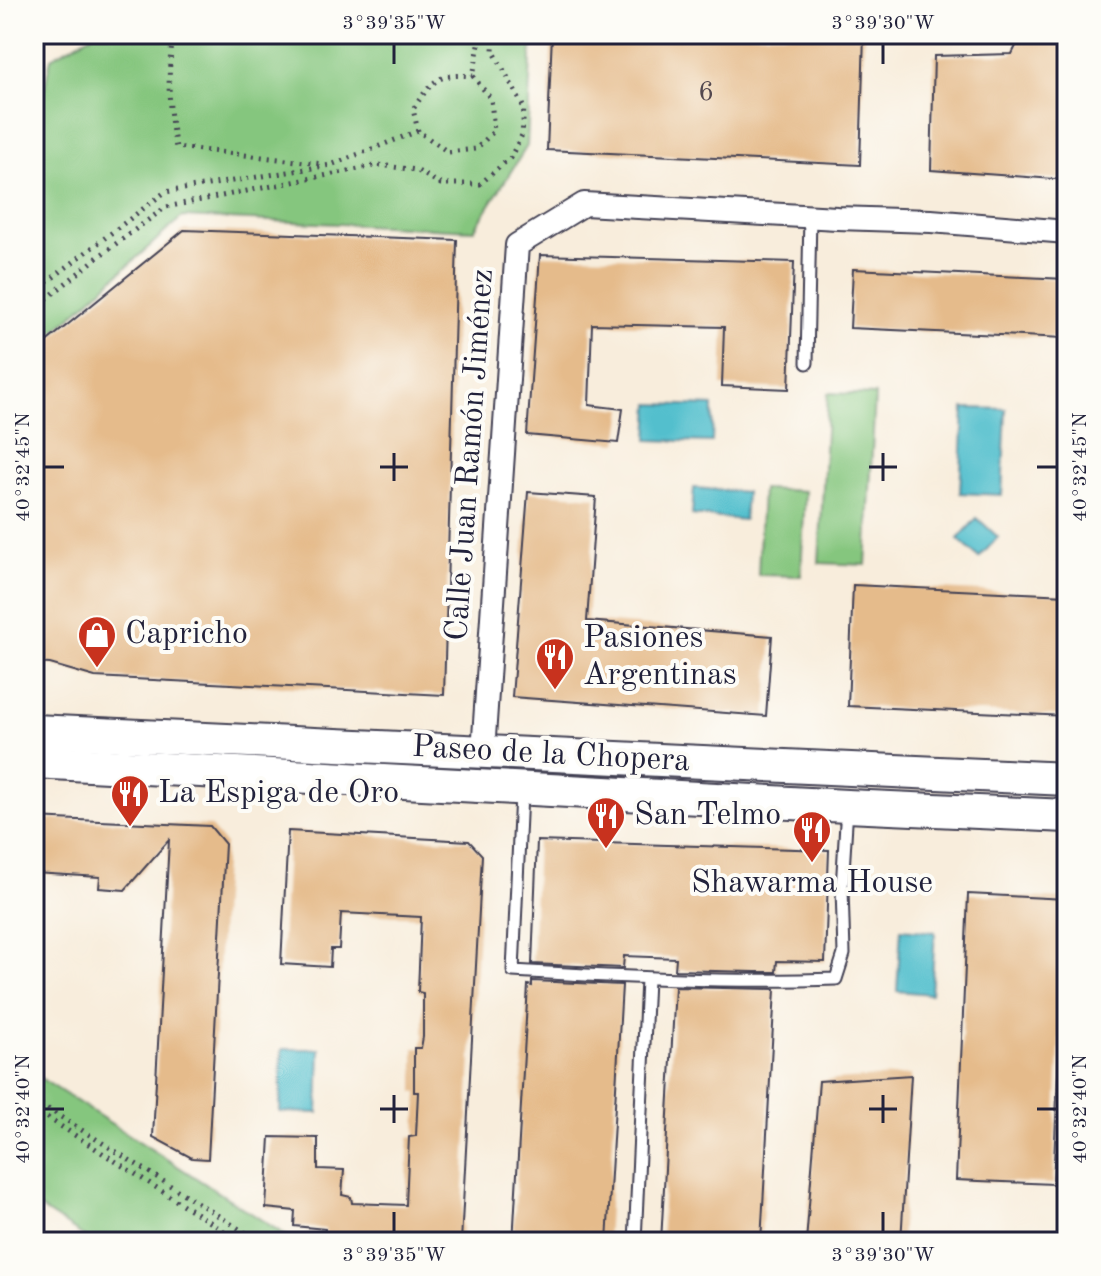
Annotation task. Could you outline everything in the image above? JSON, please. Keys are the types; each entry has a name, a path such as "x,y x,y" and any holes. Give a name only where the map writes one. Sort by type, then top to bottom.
{"main road":[{"name":"Paseo de la Chopera","path":"34,731 1067,779"},
{"name":"Paseo de la Chopera","path":"34,762 1067,816"}],"street":[{"name":"Calle Juan Ramón Jiménez","path":"483,752 517,245 584,204 931,221 1067,232"}],"lane":[{"path":"807,363 810,216"},
{"path":"521,788 513,971 647,979 836,979 844,954 842,888 847,806"},
{"path":"635,1242 647,979"}],"path":[{"path":"313,34 309,37 173,38 170,55 170,124 176,147 331,165"},
{"path":"473,76 481,34"},
{"path":"34,309 166,207 379,165 416,170 441,184 480,184 510,158 522,135 524,108 493,50 494,34"},
{"path":"449,74 473,76 491,99 494,131 476,149 448,152 418,131 413,109 428,86 449,74"},
{"path":"34,292 165,192 331,165 418,131"},
{"path":"34,1100 260,1242"},
{"path":"34,1109 241,1242"}],"green space":[{"path":"94,34 532,34 527,146 474,230 182,217 34,350 34,138 51,58"},
{"path":"828,393 875,395 866,565 819,563"},
{"path":"762,489 805,491 801,576 758,575"},
{"path":"34,1074 296,1242 93,1242 34,1204"}],"water":[{"path":"650,404 713,406 712,442 648,440"},
{"path":"964,408 1006,409 1002,495 960,493"},
{"path":"694,488 746,492 744,520 692,515"},
{"path":"977,518 998,537 979,558 958,539"},
{"path":"901,929 935,932 931,994 897,991"},
{"path":"282,1049 320,1049 318,1113 280,1112"}],"building":[{"path":"552,34 864,34 860,165 547,150"},
{"path":"1022,34 1067,34 1067,180 931,170 934,56 1012,54"},
{"path":"184,230 457,240 444,695 95,677 50,664 34,663 34,352"},
{"path":"540,255 794,262 789,389 722,386 724,327 592,324 589,405 623,409 618,443 527,435"},
{"path":"853,269 1066,279 1064,338 850,328"},
{"path":"528,492 596,497 587,621 772,636 766,716 512,697"},
{"path":"853,585 1067,595 1067,716 848,706"},
{"path":"34,818 210,826 225,844 208,1159 192,1158 153,1137 169,840 125,890 99,888 100,877 34,873"},
{"path":"288,831 469,841 482,855 461,1242 325,1242 325,1229 294,1226 295,1211 266,1208 270,1137 318,1138 318,1169 344,1170 342,1195 351,1197 352,1203 406,1205 409,1137 416,1136 418,1092 414,1092 414,1048 421,1048 423,1037 423,993 418,992 421,917 341,913 339,949 331,949 330,967 281,964"},
{"path":"537,841 829,850 825,962 777,961 776,972 675,970 676,958 624,956 623,968 532,964"},
{"path":"968,894 1066,899 1053,1184 956,1180"},
{"path":"532,981 622,985 607,1242 513,1242 528,985 532,986"},
{"path":"675,987 775,989 761,1242 661,1242"},
{"path":"911,1075 901,1242 806,1242 819,1081"}],"place":[{"name":"Capricho","path":"97,669"},
{"name":"Pasiones Argentinas","path":"555,691"},
{"name":"La Espiga de Oro","path":"130,828"},
{"name":"San Telmo","path":"606,850"},
{"name":"Shawarma House","path":"812,864"}]}
